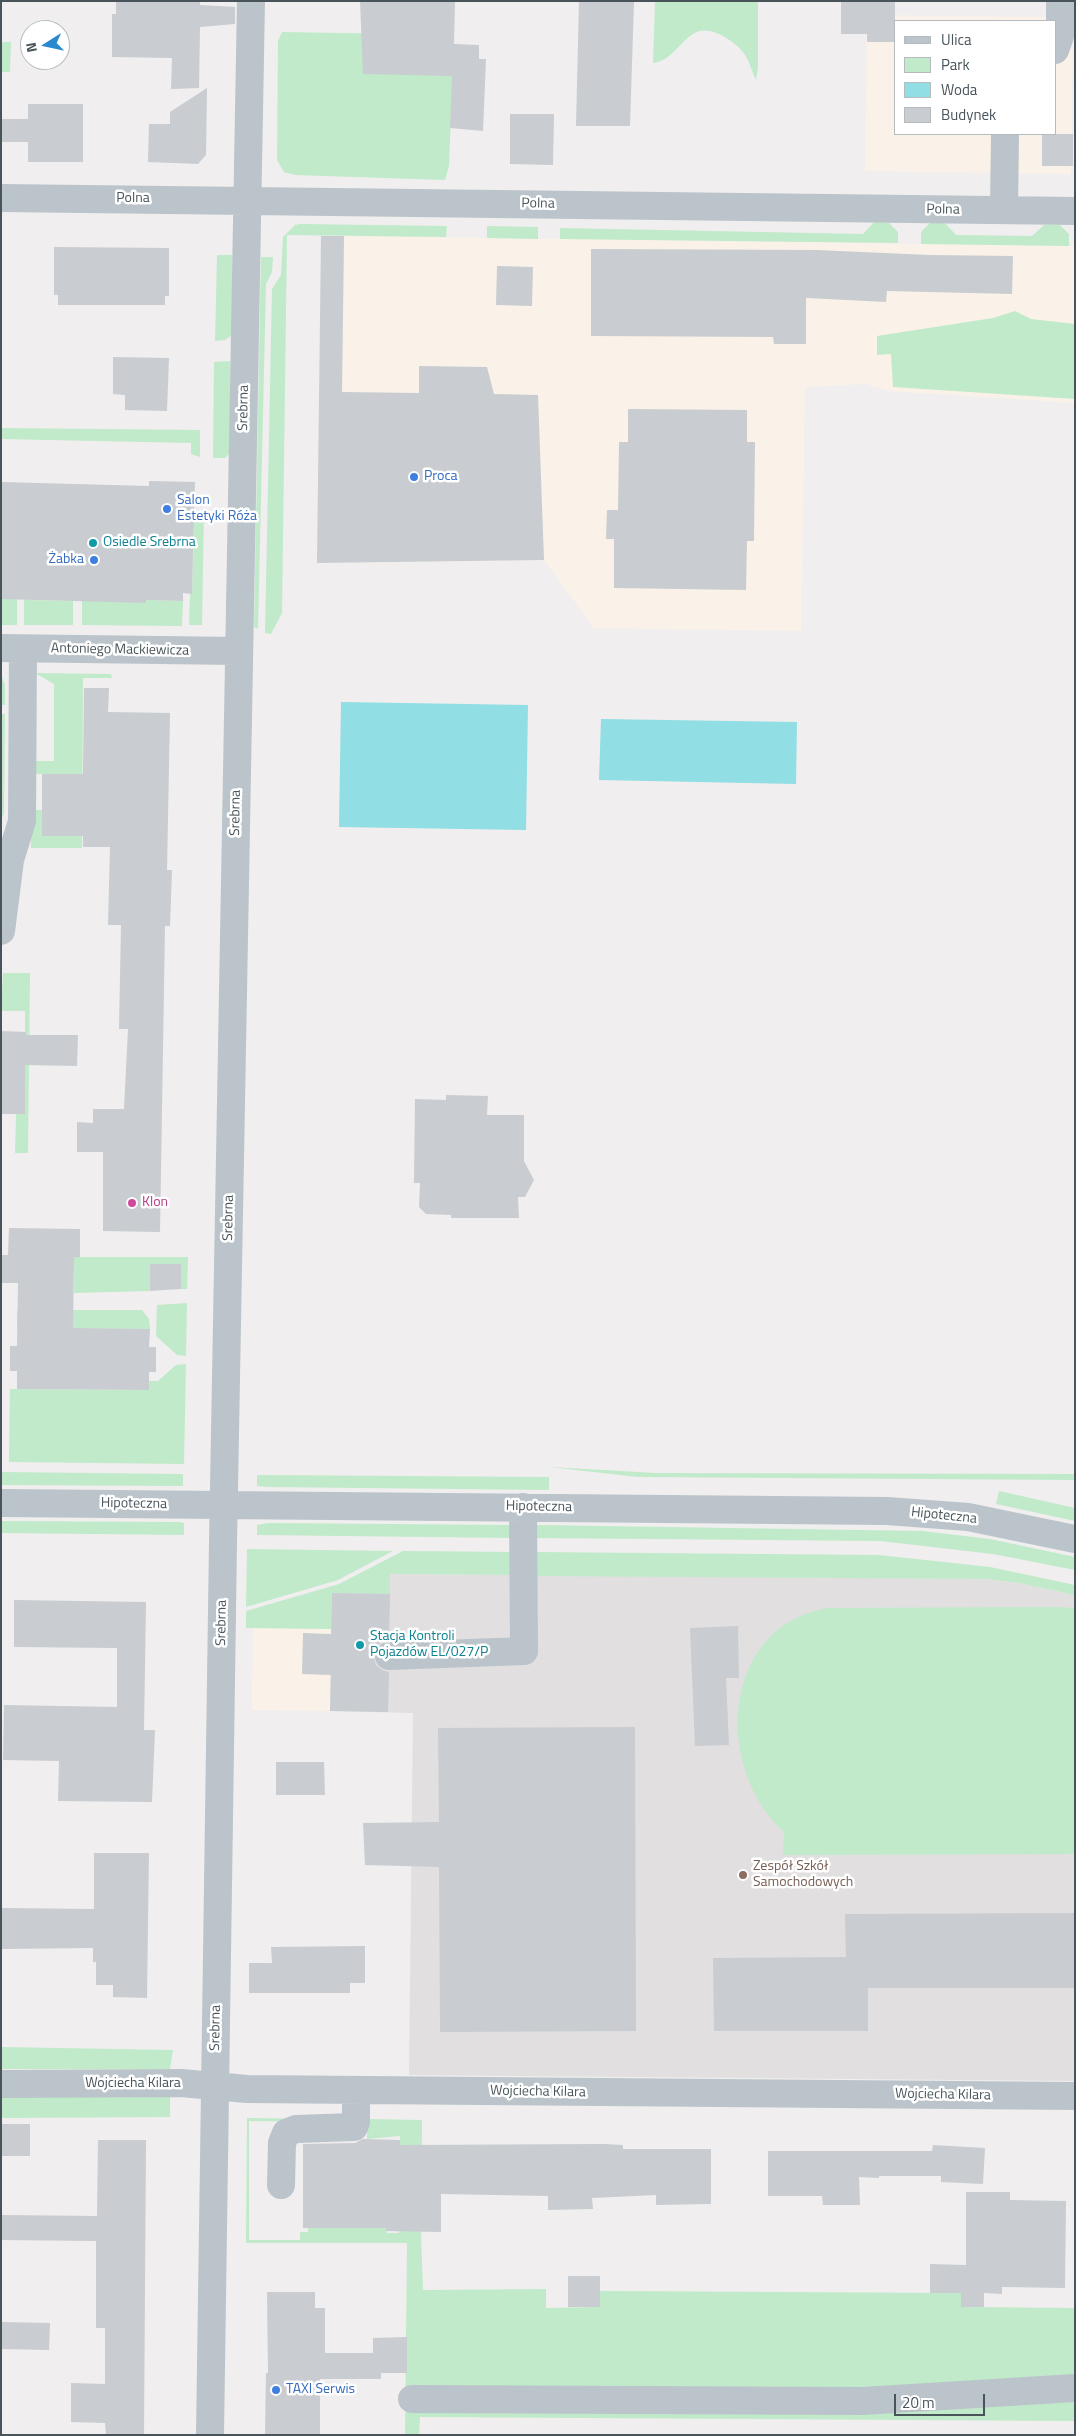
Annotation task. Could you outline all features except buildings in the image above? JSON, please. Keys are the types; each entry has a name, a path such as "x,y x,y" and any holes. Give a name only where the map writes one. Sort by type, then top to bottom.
{"street":[{"name":"Srebrna","path":"210,2435 224,1505 252,1"},
{"path":"1056,47 1060,36 1060,1"},
{"path":"1004,210 1005,135"},
{"name":"Polna","path":"1,198 1075,211"},
{"path":"1,931 10,860 22,814 12,649"},
{"name":"Antoniego Mackiewicza","path":"12,649 239,651"},
{"name":"Hipoteczna","path":"1,1503 904,1512 993,1521 1075,1539"},
{"path":"389,1656 524,1651 523,1507"},
{"name":"Wojciecha Kilara","path":"1,2084 180,2083 215,2087 356,2090 1075,2096"},
{"path":"281,2185 282,2143 286,2133 296,2129 354,2127 356,2122 356,2090"},
{"path":"412,2399 862,2402 1075,2388"}],"shaded area":[{"path":"1073,1 1071,174 865,171 867,15 1046,17"},
{"path":"344,236 1075,246 1075,403 889,391 866,384 805,387 801,631 594,628 544,560 340,563"},
{"name":"Zespół Szkół Samochodowych","path":"390,1574 986,1579 1019,1583 1075,1595 1075,2081 409,2075 413,1713 330,1711 332,1593"},
{"path":"253,1628 331,1629 330,1711 252,1710"}],"green space":[{"path":"655,1 758,1 758,67 756,80 747,58 739,47 720,34 706,30 693,34 665,59 653,63"},
{"path":"282,32 454,35 449,166 445,180 295,175 284,172 277,160 278,41"},
{"path":"1,42 11,42 10,72 1,72"},
{"path":"874,222 889,223 898,232 898,243 560,239 560,228 863,234"},
{"path":"930,223 945,223 956,235 1032,236 1044,225 1060,225 1069,234 1069,246 921,244 921,232"},
{"path":"295,225 447,226 446,237 287,235 282,613 271,634 265,633 272,289 281,275 283,237"},
{"path":"487,226 538,227 538,239 487,238"},
{"path":"217,255 232,255 232,335 225,340 215,341"},
{"path":"261,257 273,257 272,272 266,284 258,629 254,627"},
{"path":"1015,311 1031,319 1075,324 1075,399 893,387 891,354 877,355 877,336 993,318"},
{"path":"230,361 230,453 225,458 213,458 214,362"},
{"path":"1,428 200,430 200,457 191,454 191,443 1,439"},
{"path":"192,511 204,511 202,625 189,625 194,531"},
{"path":"17,597 17,625 1,625 1,599"},
{"path":"24,597 27,600 73,601 73,625 24,625"},
{"path":"82,599 146,603 146,600 183,601 182,626 82,625"},
{"path":"35,673 111,674 112,678 83,678 82,848 31,848 31,810 42,810 46,774 31,774 31,761 54,761 54,684"},
{"path":"1,674 5,685 5,705 1,705"},
{"path":"1,714 5,714 4,813 1,821"},
{"path":"3,973 30,973 28,1153 15,1153 16,1114 25,1114 25,1011 1,1011"},
{"path":"74,1257 188,1257 187,1289 181,1289 181,1264 150,1264 150,1291 74,1293"},
{"path":"187,1303 186,1356 177,1355 156,1336 157,1305"},
{"path":"17,1310 142,1310 149,1319 150,1329 17,1328"},
{"path":"186,1364 184,1464 9,1462 10,1389 149,1390 149,1381 158,1381 176,1365"},
{"path":"549,1467 656,1473 1075,1474 1075,1480 638,1477"},
{"path":"1,1472 183,1474 183,1486 1,1485"},
{"path":"257,1475 549,1477 549,1490 268,1487 257,1486"},
{"path":"999,1491 1075,1508 1075,1521 996,1504"},
{"path":"1,1521 180,1522 184,1523 184,1535 1,1533"},
{"path":"268,1523 510,1525 514,1538 257,1535 257,1525"},
{"path":"537,1525 922,1531 990,1539 1075,1557 1075,1570 993,1554 880,1541 533,1538"},
{"path":"247,1549 393,1551 338,1580 246,1607"},
{"path":"403,1551 515,1552 515,1575 390,1574 390,1594 332,1593 331,1629 246,1628 246,1611 339,1584"},
{"path":"533,1552 879,1555 990,1567 1075,1585 1075,1595 1019,1583 986,1579 533,1576"},
{"path":"827,1608 1075,1608 1075,1854 783,1855 784,1832 761,1805 746,1773 739,1738 739,1704 748,1671 765,1642 792,1620"},
{"path":"1,2047 173,2050 170,2069 1,2069"},
{"path":"1,2097 170,2097 170,2117 1,2118"},
{"path":"247,2118 328,2119 328,2122 249,2121 249,2240 300,2240 300,2232 308,2232 308,2228 386,2228 387,2233 399,2233 400,2136 367,2139 367,2119 422,2120 421,2232 423,2290 546,2289 546,2308 599,2307 600,2291 961,2293 961,2307 1075,2308 1075,2421 420,2417 419,2435 405,2435 407,2243 246,2243"}],"water":[{"path":"341,702 528,705 526,830 339,827"},
{"path":"601,719 797,722 796,784 599,780"}],"place":[{"name":"Proca","path":"414,477"},
{"name":"Salon Estetyki Róża","path":"167,509"},
{"name":"Osiedle Srebrna","path":"93,543"},
{"name":"Żabka","path":"94,560"},
{"name":"Klon","path":"132,1203"},
{"name":"Stacja Kontroli Pojazdów EL/027/P","path":"360,1645"},
{"name":"Zespół Szkół Samochodowych","path":"743,1875"},
{"name":"TAXI Serwis","path":"276,2390"}]}
